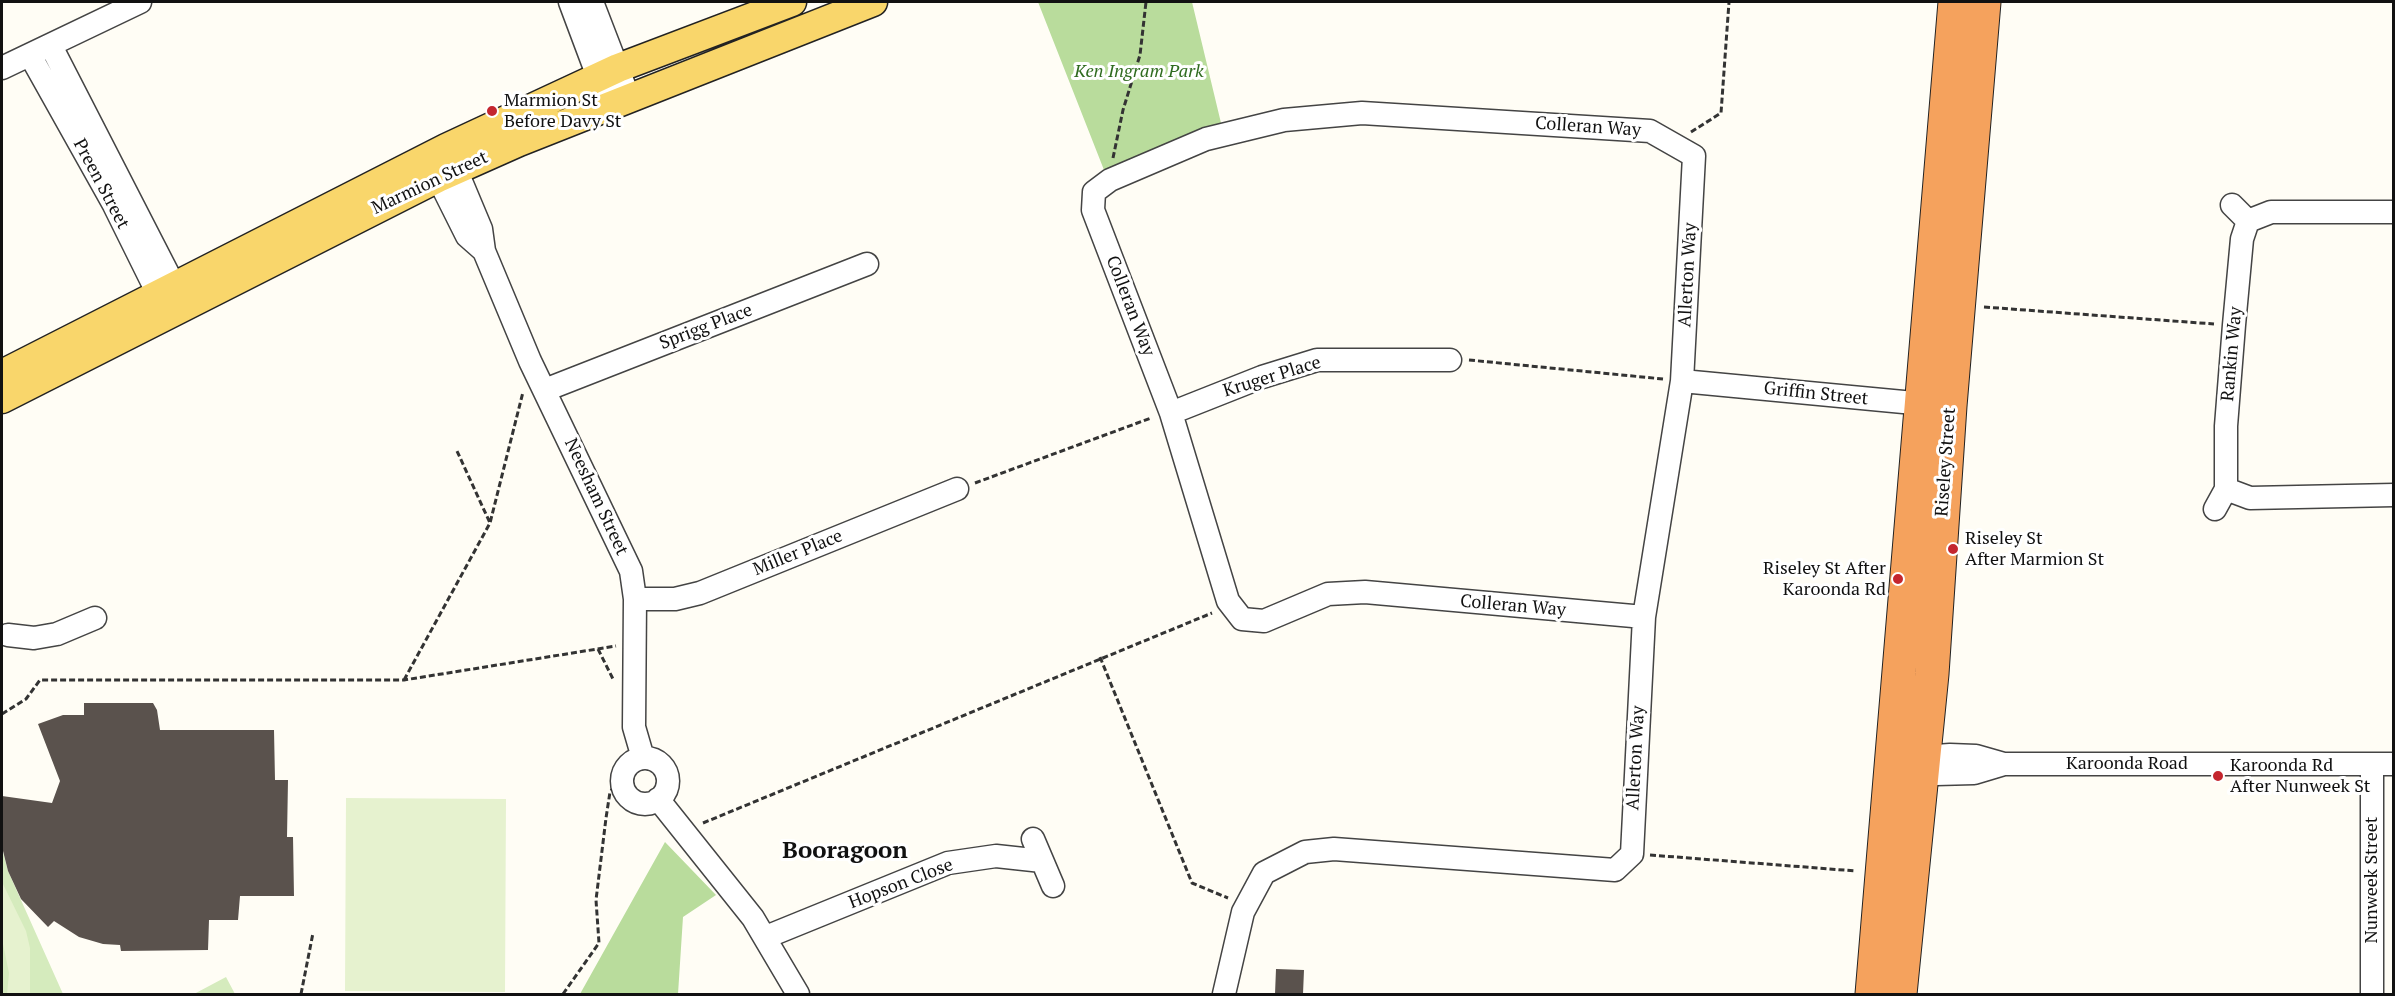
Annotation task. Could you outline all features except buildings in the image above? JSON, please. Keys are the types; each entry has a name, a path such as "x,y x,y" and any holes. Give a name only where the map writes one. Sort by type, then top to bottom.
{"highway":[{"path":"1940,2 1934,71 1946,108"},
{"name":"Riseley Street","path":"1900,994 1923,762 1946,108 1955,2"},
{"name":"Riseley Street","path":"1872,994 1872,867 1896,712 1936,405 1984,2"}],"main road":[{"name":"Marmion Street","path":"2,374 171,299 442,163 608,73 792,2"},
{"name":"Marmion Street","path":"442,163 619,102 873,2"},
{"name":"Marmion Street","path":"2,399 171,299"}],"street":[{"path":"2,68 140,2"},
{"path":"570,2 608,73 619,102"},
{"path":"592,2 608,73"},
{"name":"Preen Street","path":"51,46 171,299"},
{"name":"Preen Street","path":"30,55 114,205 171,299"},
{"name":"Colleran Way","path":"1644,617 1365,592 1328,594 1264,621 1242,619 1228,601 1170,413 1093,210 1094,192 1110,180 1206,139 1284,120 1362,113 1650,131 1694,156"},
{"name":"Allerton Way","path":"1632,854 1644,617 1682,381 1694,156"},
{"name":"Neesham Street","path":"442,163 481,229 484,251 530,361 631,571 636,599 634,727 643,758"},
{"name":"Rankin Way","path":"2215,509 2226,489 2226,426 2242,239 2240,213 2394,212"},
{"name":"Sprigg Place","path":"544,390 867,264"},
{"name":"Kruger Place","path":"1170,413 1262,377 1317,360 1450,360"},
{"name":"Griffin Street","path":"1682,381 1936,405"},
{"name":"Miller Place","path":"636,599 675,599 700,593 957,489"},
{"path":"2226,489 2250,498 2394,495"},
{"path":"8,635 34,638 46,636 95,618"},
{"path":"1872,867 1897,842 1904,778 1923,762 1896,712"},
{"path":"643,758 654,760 666,772 666,790 658,799 645,804 636,802 623,790 622,777 628,765 643,758"},
{"name":"Karoonda Road","path":"1923,762 1936,774 1974,773 2004,764 2383,764"},
{"name":"Nunweek Street","path":"2372,994 2383,764"},
{"path":"658,799 766,937 798,994"},
{"path":"1033,839 1053,886"},
{"path":"1224,994 1246,905 1264,873 1305,852 1334,849 1615,870 1632,854"},
{"name":"Hopson Close","path":"766,937 948,863 996,856 1042,861"}],"path":[{"path":"1110,180 1123,110 1140,55 1146,2"},
{"path":"1674,143 1721,113 1729,2"},
{"path":"1974,307 2234,326"},
{"path":"1450,360 1480,360 1682,381"},
{"path":"404,680 490,523 530,361"},
{"path":"957,489 1002,476 1134,422 1170,413"},
{"path":"457,451 490,523"},
{"path":"682,832 1100,657 1208,616 1228,601"},
{"path":"2,714 26,699 40,680 404,680 636,643"},
{"path":"1100,657 1192,883 1246,905"},
{"path":"562,994 599,943 596,900 610,792 622,777"},
{"path":"1632,854 1872,867"},
{"path":"301,994 313,933"}],"green space":[{"name":"Ken Ingram Park","path":"1038,2 1192,2 1221,123 1104,170"},
{"path":"346,798 506,799 505,992 345,991"},
{"path":"665,842 716,895 683,917 678,994 580,994"},
{"path":"2,849 8,871 63,994 2,994"},
{"path":"2,882 26,931 30,948 30,994 7,994 9,973 2,939"},
{"path":"226,977 235,994 194,994"}],"place":[{"name":"Marmion St Before Davy St","path":"492,111"},
{"name":"Riseley St After Marmion St","path":"1953,549"},
{"name":"Riseley St After Karoonda Rd","path":"1898,579"},
{"name":"Karoonda Rd After Nunweek St","path":"2218,776"}],"district":[{"name":"Booragoon","path":"845,851"}]}
